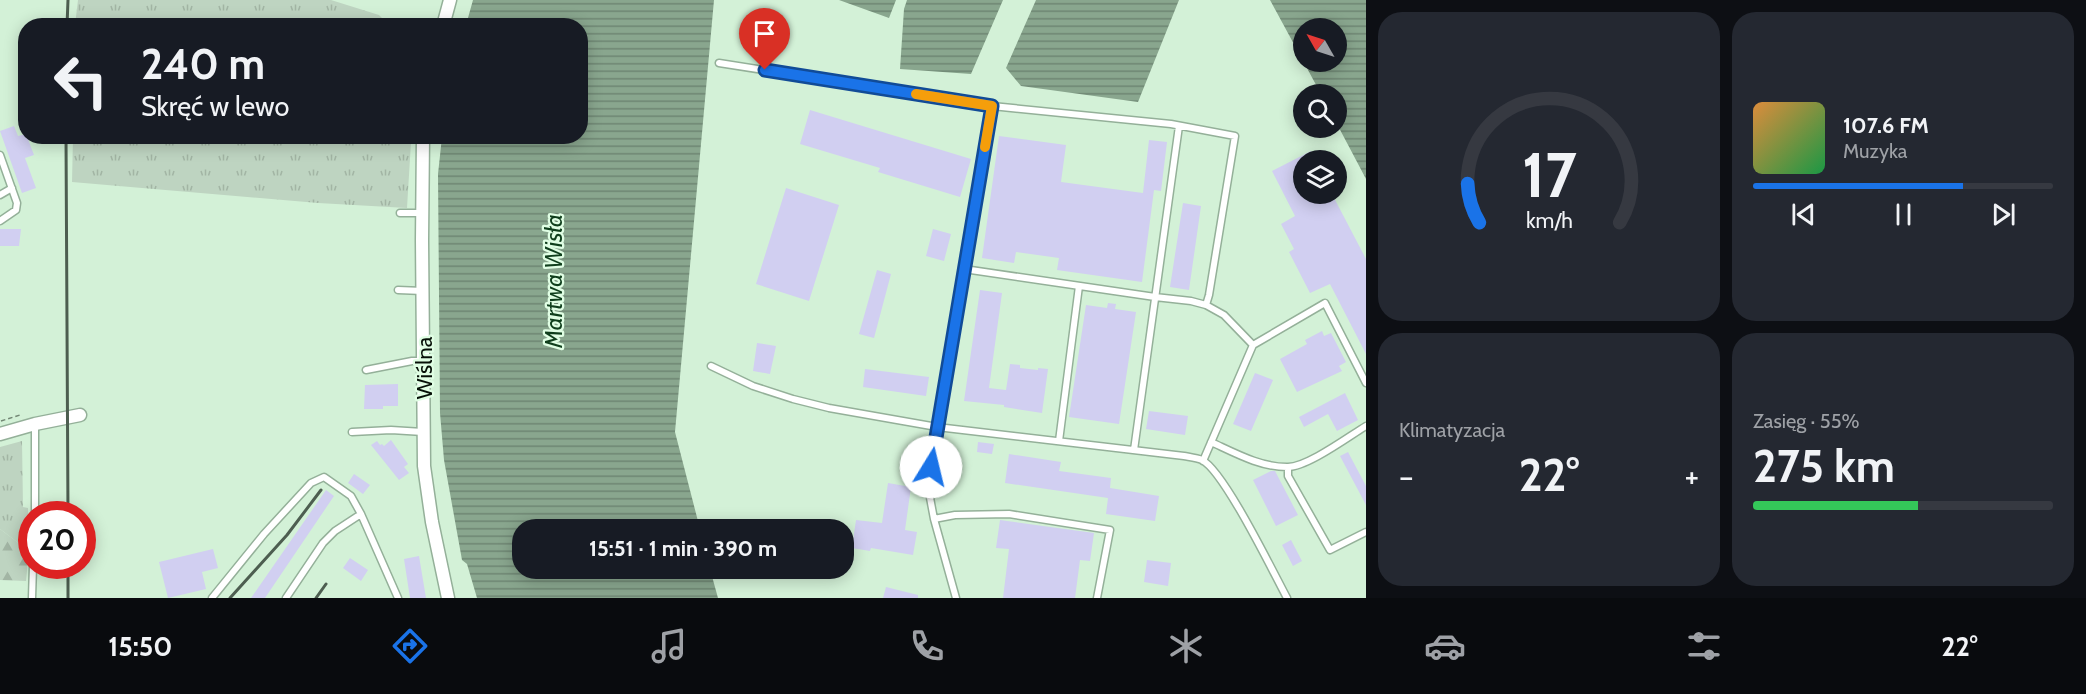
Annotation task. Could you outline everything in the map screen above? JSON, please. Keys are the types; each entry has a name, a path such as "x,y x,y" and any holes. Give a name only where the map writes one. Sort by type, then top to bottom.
{"street":[{"path":"445,18 450,0"},
{"name":"Wiślna","path":"423,144 424,466 448,598"},
{"path":"0,434 80,415"}],"lane":[{"path":"719,63 992,106 1179,126 1235,136 1206,305"},
{"path":"956,598 934,519 928,488 992,106"},
{"path":"1134,450 1179,126"},
{"path":"0,155 17,203 16,210 0,220"},
{"path":"0,195 12,188"},
{"path":"400,213 422,213"},
{"path":"964,269 1191,301 1206,305 1224,315 1253,345"},
{"path":"1059,441 1079,286"},
{"path":"398,290 423,291"},
{"path":"1203,461 1253,345 1325,303 1366,383"},
{"path":"366,370 412,361 424,361"},
{"path":"711,366 753,386 829,408 938,427 1184,456 1203,461 1217,474 1231,495 1287,598"},
{"path":"35,424 35,501"},
{"path":"1211,442 1252,461 1288,468 1305,463 1366,426"},
{"path":"352,432 391,430 424,432"},
{"path":"1288,468 1288,476 1330,550 1366,532"},
{"path":"212,598 264,534 311,483 324,477 351,496 398,598"},
{"path":"286,598 323,543 335,531 361,514"},
{"path":"934,519 955,515 1009,514 1110,530 1097,598"},
{"path":"32,598 33,579"}],"path":[{"path":"0,421 20,415"}],"green space":[{"path":"78,0 331,0 379,15 382,18 76,18"},
{"path":"73,144 411,144 407,208 318,203 72,182"},
{"path":"22,441 23,501 18,501 18,543 0,529 0,447"},
{"path":"0,529 18,543 18,579 26,579 26,581 0,580"}],"water":[{"name":"Martwa Wisła","path":"473,0 714,0 675,432 697,519 512,519 512,579 713,579 718,598 477,598 467,564 462,560 444,460 440,413 438,174 441,144 588,144 588,18 468,18"},
{"path":"839,0 896,0 889,18"},
{"path":"907,0 1003,0 971,74 900,69 904,9"},
{"path":"1036,0 1179,0 1138,102 1021,86 1006,68"},
{"path":"1270,0 1366,0 1366,179 1344,138 1347,138 1347,84 1316,84 1309,72 1347,72 1347,18 1293,18 1293,42"}],"building":[{"path":"810,110 971,159 960,197 878,172 880,168 800,144"},
{"path":"14,126 18,144 30,144 34,155 25,158 36,188 22,193 0,131"},
{"path":"999,136 1066,145 1061,182 1143,193 1149,140 1167,142 1161,191 1154,190 1142,282 1057,270 1059,258 1016,252 1014,263 982,258"},
{"path":"1293,160 1293,204 1337,204 1366,259 1366,354 1330,284 1310,293 1289,252 1294,249 1281,224 1295,216 1272,171"},
{"path":"786,188 839,205 809,301 756,284"},
{"path":"1183,203 1201,206 1189,290 1170,287"},
{"path":"0,229 21,229 19,246 0,246"},
{"path":"933,229 951,234 944,261 926,256"},
{"path":"877,270 891,274 874,338 859,334"},
{"path":"980,290 1002,293 989,388 1006,390 1010,364 1020,365 1020,368 1048,369 1042,413 1004,407 1004,405 964,401"},
{"path":"1108,303 1116,304 1115,309 1136,312 1119,424 1069,417 1086,305 1107,308"},
{"path":"1322,331 1324,336 1331,333 1346,362 1339,366 1342,371 1297,392 1280,359 1307,344 1305,340"},
{"path":"757,343 776,346 770,374 753,371"},
{"path":"865,369 929,377 926,396 863,387"},
{"path":"1255,373 1273,380 1251,431 1233,424"},
{"path":"398,384 398,406 364,409 365,385"},
{"path":"1345,393 1358,420 1337,431 1328,414 1304,427 1299,417"},
{"path":"1149,411 1188,416 1185,435 1146,429"},
{"path":"391,440 408,464 404,467 409,473 399,480 371,445 377,441 384,446"},
{"path":"978,442 994,444 992,454 977,452"},
{"path":"1348,452 1366,486 1366,505 1340,456"},
{"path":"1009,454 1061,462 1059,471 1111,478 1110,488 1159,496 1155,521 1106,514 1108,498 1005,483"},
{"path":"1275,471 1298,515 1276,526 1253,480"},
{"path":"354,474 370,485 363,494 348,483"},
{"path":"888,483 911,487 905,530 917,532 913,555 871,548 870,551 854,548 856,520 882,523"},
{"path":"326,490 334,496 265,598 251,598"},
{"path":"1000,520 1094,533 1090,561 1080,560 1075,598 1003,598 1009,549 996,548"},
{"path":"1291,540 1302,561 1293,566 1282,545"},
{"path":"213,549 218,568 202,572 206,589 168,598 159,562"},
{"path":"419,556 426,598 410,598 404,559"},
{"path":"350,558 368,570 361,581 343,568"},
{"path":"1147,560 1171,563 1168,586 1144,582"},
{"path":"886,587 918,595 918,598 883,598"}],"railway":[{"path":"67,18 68,0"},
{"path":"66,144 68,501"},
{"path":"230,598 287,535 321,490"},
{"path":"68,579 68,598"},
{"path":"316,598 326,584"}],"slow traffic":[{"path":"916,94 992,106 985,147"}],"route":[{"path":"765,70 992,106 931,467"}]}
